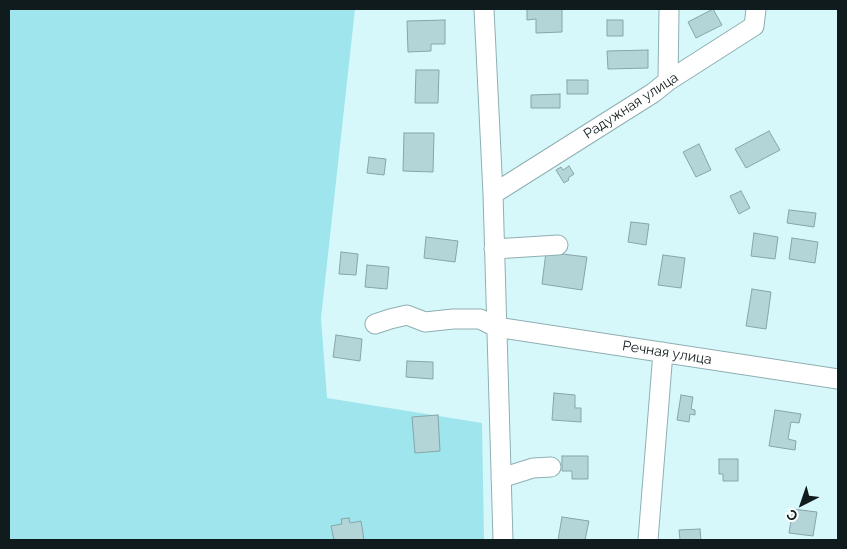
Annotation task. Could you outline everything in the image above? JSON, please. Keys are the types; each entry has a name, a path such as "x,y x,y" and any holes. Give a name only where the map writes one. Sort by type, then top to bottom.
{"street":[{"path":"484,9 493,194 503,540"},
{"path":"668,81 669,9"},
{"name":"Радужная улица","path":"493,194 653,93 668,81 754,26 756,9"},
{"path":"494,249 558,245"},
{"name":"Речная улица","path":"375,324 407,315 426,322 480,319 496,327 838,379"},
{"path":"648,540 662,352"},
{"path":"501,478 533,468 550,467"}],"shaded area":[{"path":"9,9 355,9 321,318 327,398 482,423 484,540 9,540"}],"building":[{"path":"527,9 562,9 562,32 536,33 536,19 527,20"},
{"path":"713,9 722,25 696,38 688,22"},
{"path":"445,20 445,44 431,44 431,51 408,52 407,21"},
{"path":"607,20 623,20 623,36 607,36"},
{"path":"648,50 648,68 608,69 607,51"},
{"path":"416,70 439,70 438,103 415,103"},
{"path":"567,80 588,80 588,94 567,94"},
{"path":"560,94 560,108 531,108 531,95"},
{"path":"769,131 780,150 746,168 735,149"},
{"path":"404,133 434,133 433,172 403,171"},
{"path":"699,144 711,170 696,177 683,152"},
{"path":"369,157 386,159 384,175 367,173"},
{"path":"569,166 574,174 564,183 556,170 561,167 563,170"},
{"path":"741,191 750,208 739,214 730,196"},
{"path":"789,210 816,213 814,227 787,223"},
{"path":"631,222 649,224 646,245 628,242"},
{"path":"754,233 778,237 775,259 751,256"},
{"path":"426,237 458,241 455,262 424,258"},
{"path":"792,238 818,242 815,263 789,259"},
{"path":"341,252 358,254 356,275 339,274"},
{"path":"546,252 587,257 582,290 542,284"},
{"path":"663,255 685,258 681,288 658,285"},
{"path":"367,265 389,267 387,289 365,287"},
{"path":"752,289 771,292 766,329 746,326"},
{"path":"336,335 362,339 360,361 333,357"},
{"path":"407,361 433,362 433,379 406,377"},
{"path":"554,393 575,395 575,408 581,408 581,422 552,420"},
{"path":"681,395 693,397 691,409 695,410 695,415 690,414 689,422 677,420"},
{"path":"775,410 801,414 799,423 791,422 788,439 796,441 795,450 769,446"},
{"path":"438,415 440,451 415,453 412,417"},
{"path":"562,456 588,456 588,479 572,479 572,471 562,471"},
{"path":"719,459 738,459 738,481 723,481 723,474 719,474"},
{"path":"793,509 817,512 813,536 789,533"},
{"path":"562,517 589,521 585,540 558,540"},
{"path":"349,518 350,523 361,521 364,540 334,540 331,526 342,524 341,519"},
{"path":"700,529 701,540 680,540 679,530"}]}
